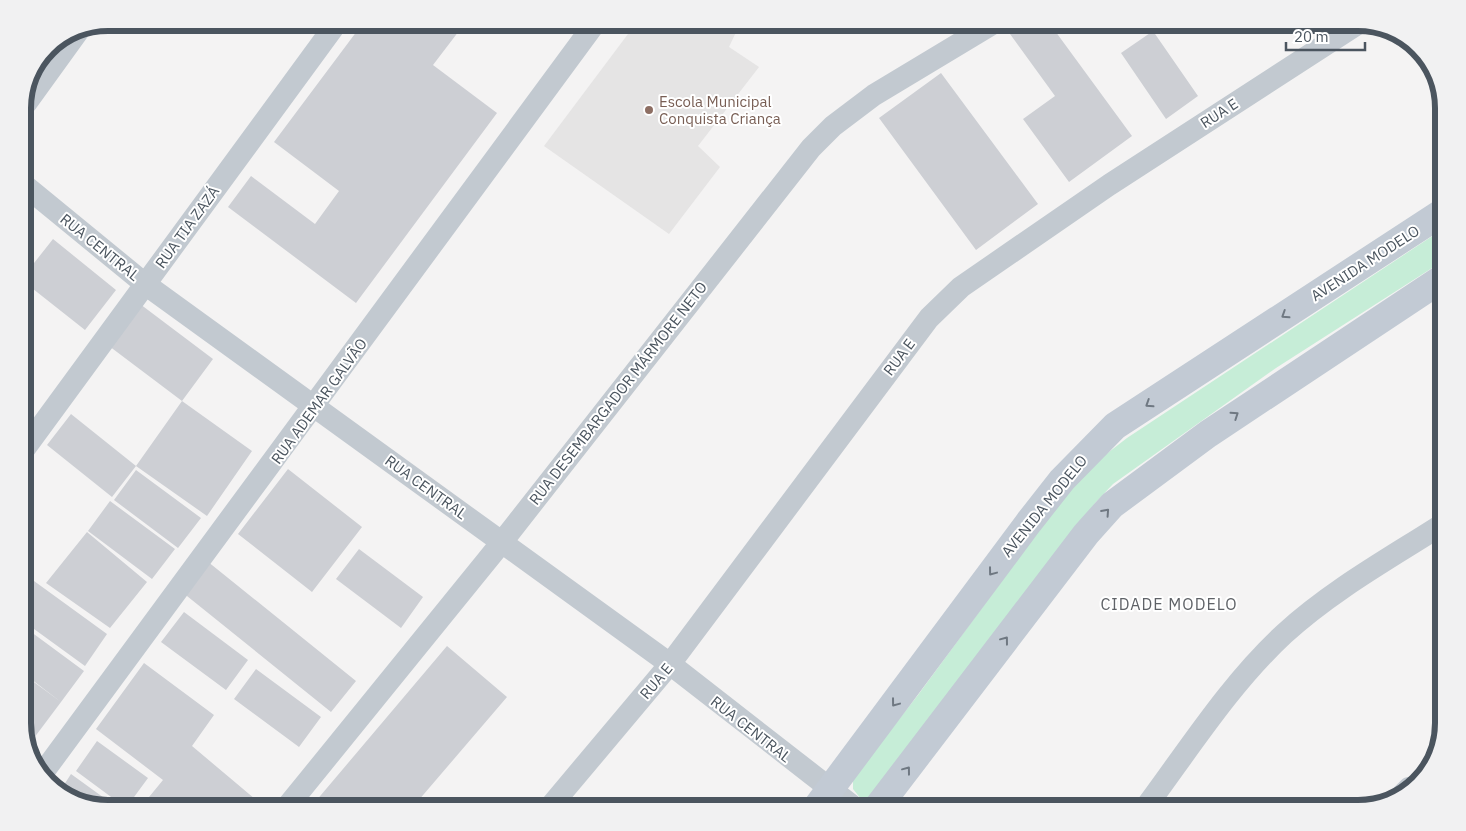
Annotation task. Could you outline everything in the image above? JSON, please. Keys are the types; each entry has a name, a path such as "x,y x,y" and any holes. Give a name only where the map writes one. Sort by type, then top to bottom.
{"main road":[{"name":"AVENIDA MODELO","path":"823,800 1030,522 1087,453 1115,426 1435,217"},
{"path":"884,800 1086,534 1112,505 1208,434 1435,283"}],"street":[{"name":"RUA TIA ZAZÁ","path":"31,440 331,31"},
{"name":"RUA ADEMAR GALVÃO","path":"46,769 315,406 589,31"},
{"name":"RUA DESEMBARGADOR MÁRMORE NETO","path":"292,800 502,542 811,148 833,126 874,95 980,31"},
{"name":"RUA E","path":"556,800 670,664 929,318 961,287 1108,185 1347,31"},
{"path":"35,86 65,44"},
{"name":"RUA CENTRAL","path":"31,191 145,284 670,664 823,800"},
{"path":"1151,800 1238,683 1284,634 1329,598 1435,530"}],"shaded area":[{"name":"Escola Municipal Conquista Criança","path":"630,31 737,31 729,47 759,67 698,146 720,167 669,234 544,146"}],"green space":[{"path":"1435,234 1435,266 1276,368 1113,484 1096,502 870,798 861,799 853,789 853,778 918,695 1073,484 1096,462 1127,438"}],"building":[{"path":"357,31 459,31 433,65 497,113 356,303 228,207 251,176 315,224 339,191 274,142"},
{"path":"1014,31 1055,31 1132,136 1069,182 1023,119 1055,96 1010,34"},
{"path":"1153,31 1198,96 1166,119 1121,53"},
{"path":"941,73 1038,204 976,250 879,118"},
{"path":"53,239 116,290 85,330 31,287 31,267"},
{"path":"140,304 213,359 182,401 109,346"},
{"path":"182,401 252,451 207,516 136,466"},
{"path":"71,414 136,466 112,497 47,445"},
{"path":"288,469 362,527 312,592 238,534"},
{"path":"136,470 201,518 178,548 114,500"},
{"path":"110,501 175,549 152,579 88,531"},
{"path":"87,532 147,582 110,628 46,583"},
{"path":"359,549 423,597 401,628 336,579"},
{"path":"207,561 356,681 331,712 182,592"},
{"path":"31,579 107,634 85,666 31,627"},
{"path":"184,612 248,660 226,690 161,642"},
{"path":"31,632 84,671 61,702 31,679"},
{"path":"447,646 507,697 419,800 317,800"},
{"path":"144,663 214,715 192,746 255,799 147,800 163,780 96,729"},
{"path":"256,669 321,717 299,747 234,699"},
{"path":"31,680 61,702 33,739 31,728"},
{"path":"97,741 148,778 132,800 115,800 76,771"},
{"path":"71,774 107,800 79,794 64,785"}],"place":[{"name":"Escola Municipal Conquista Criança","path":"649,110"}],"district":[{"name":"CIDADE MODELO","path":"1169,604"}]}
